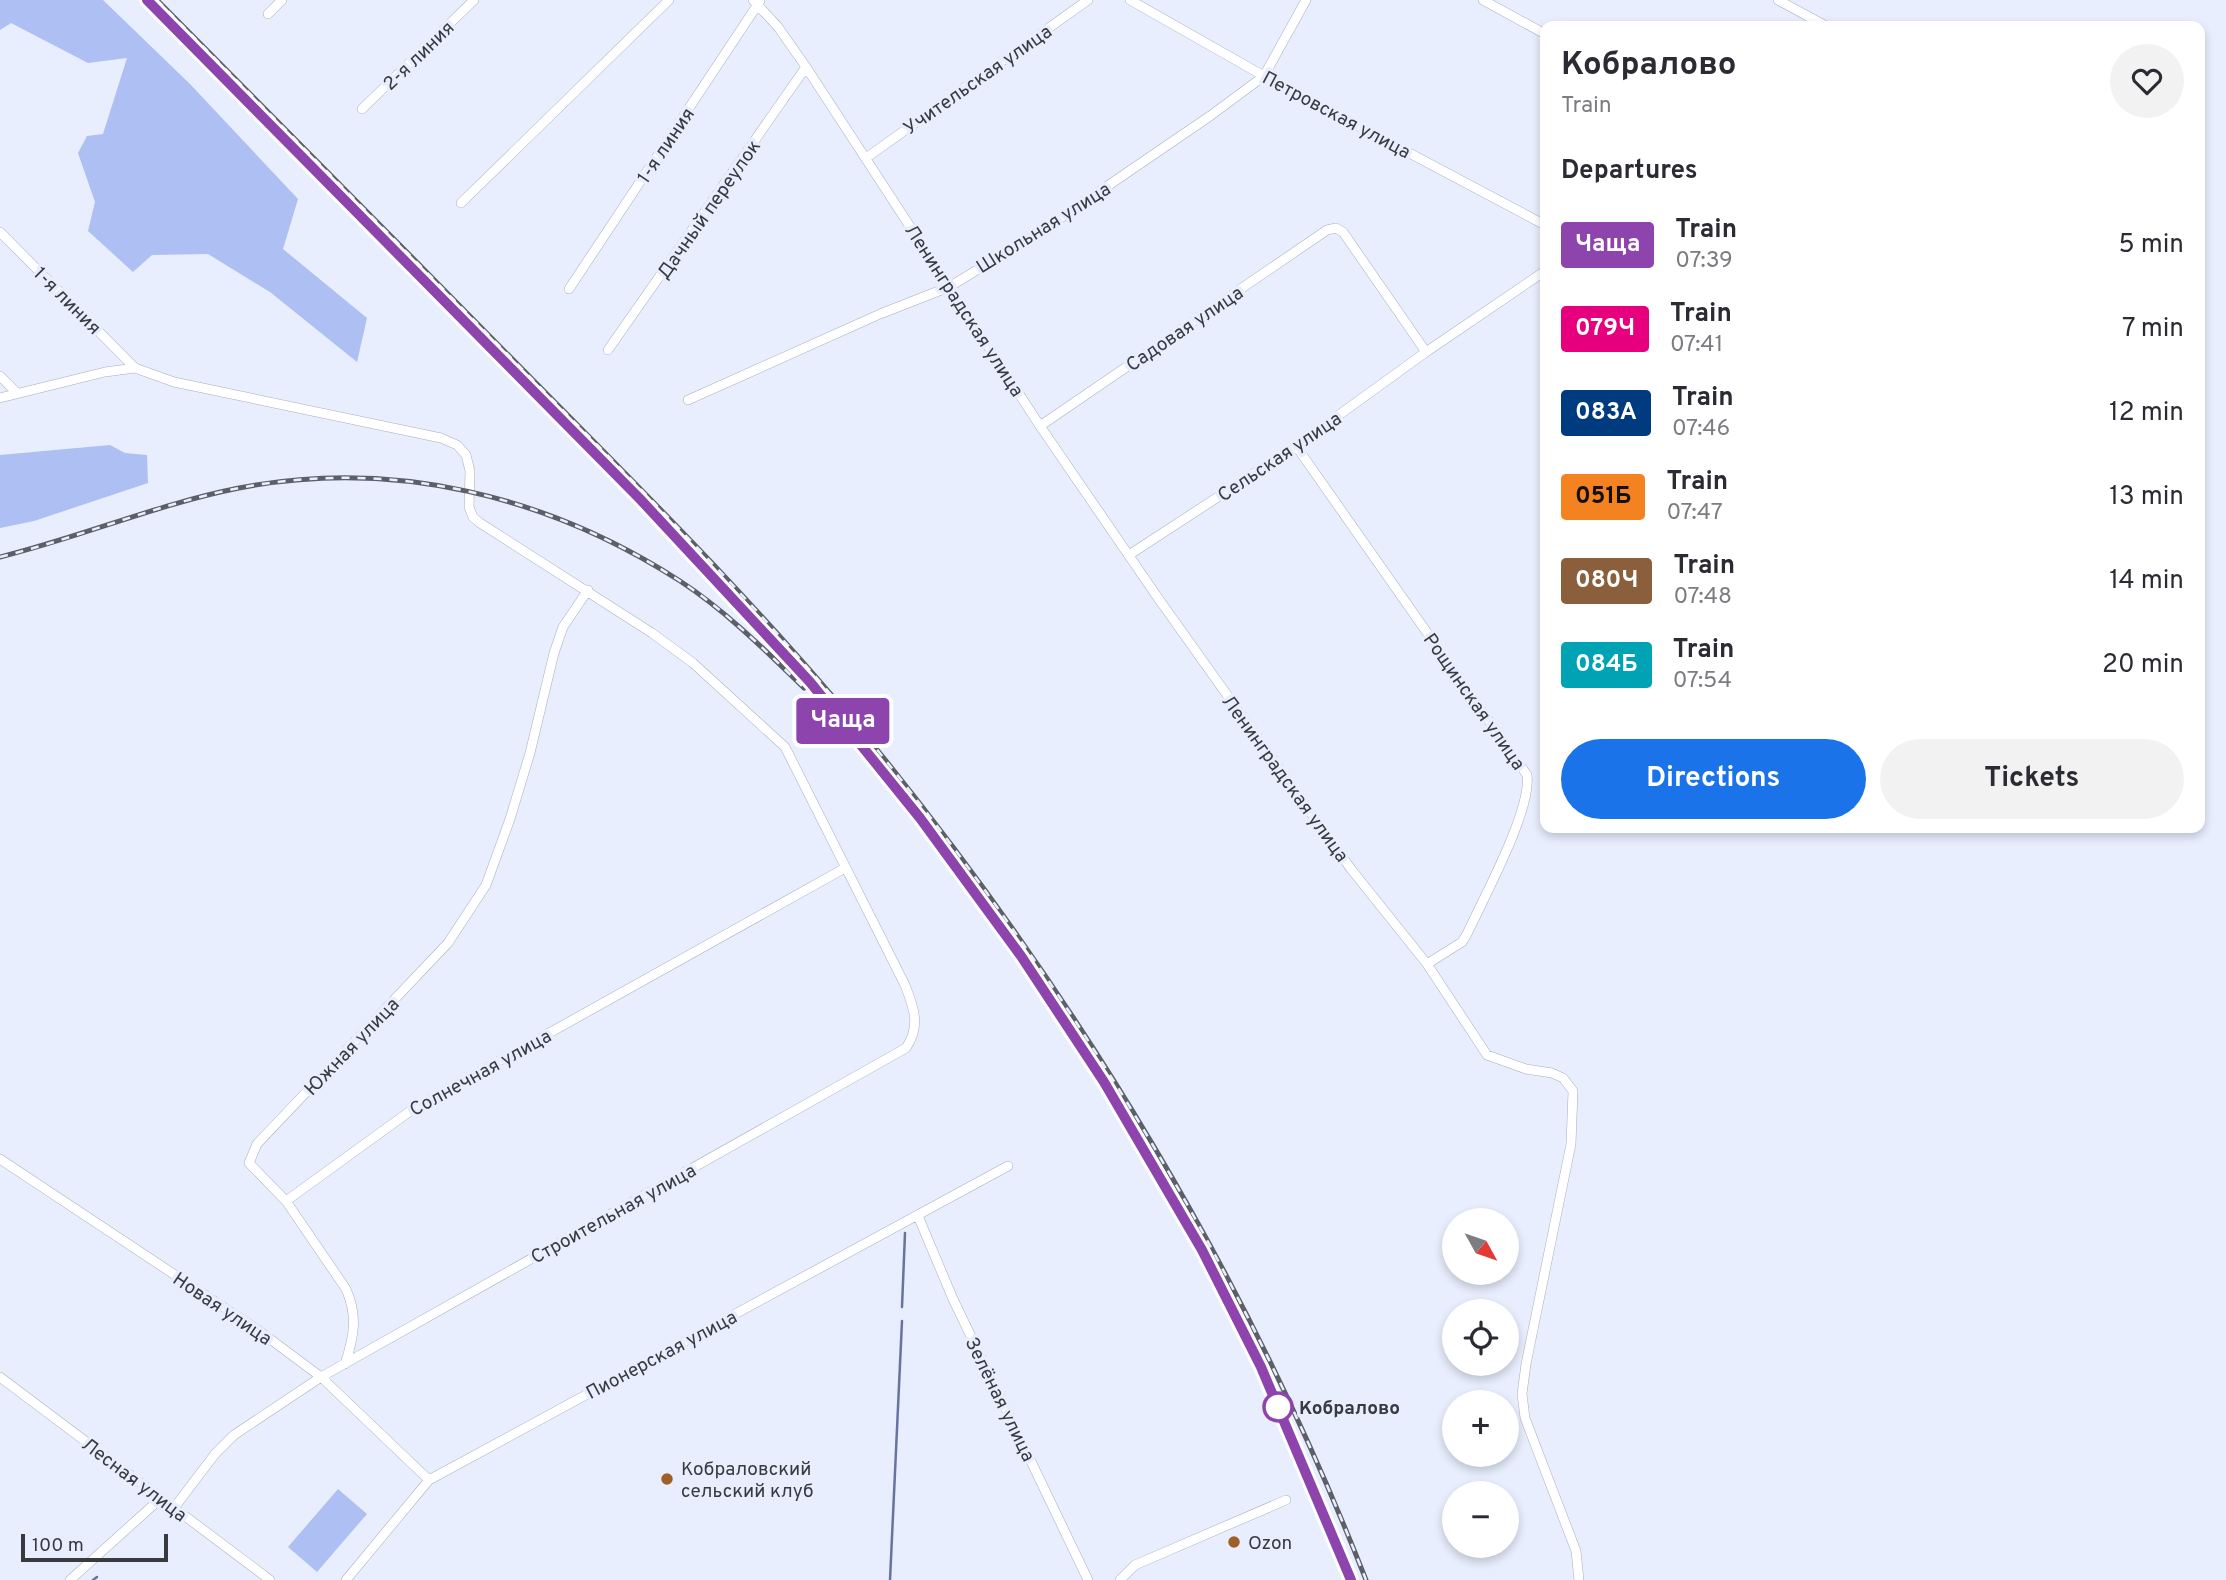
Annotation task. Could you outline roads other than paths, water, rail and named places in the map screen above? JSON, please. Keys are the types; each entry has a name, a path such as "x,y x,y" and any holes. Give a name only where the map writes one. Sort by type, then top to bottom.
{"street":[{"path":"268,14 282,0"},
{"name":"2-я линия","path":"362,109 474,0"},
{"path":"461,203 669,0"},
{"name":"Учительская улица","path":"866,158 1088,0"},
{"name":"Петровская улица","path":"1130,0 1264,76 1540,222"},
{"name":"Школьная улица","path":"688,400 880,314 948,287 1043,230 1097,195 1264,76 1306,0"},
{"path":"1483,0 1540,31"},
{"path":"1778,0 1817,21"},
{"name":"Ленинградская улица","path":"757,1 806,67 948,287 1158,598 1351,869 1427,964 1487,1055 1526,1069 1552,1073 1563,1078 1573,1091 1571,1144 1522,1394 1525,1418 1576,1551 1579,1580"},
{"name":"1-я линия","path":"569,289 757,1"},
{"name":"Дачный переулок","path":"608,351 806,67"},
{"name":"Садовая улица","path":"1040,425 1331,229 1343,232 1426,352"},
{"name":"1-я линия","path":"0,232 135,368"},
{"name":"Сельская улица","path":"1129,555 1296,446 1426,352 1540,274"},
{"path":"0,398 135,368"},
{"name":"Строительная улица","path":"135,368 174,382 391,426 457,445 466,455 470,471 469,507 473,517 588,590 693,663 785,747 905,985 916,1025 913,1038 906,1048 321,1377 234,1435 215,1454 174,1508"},
{"path":"0,376 17,393"},
{"name":"Рощинская улица","path":"1296,446 1527,775 1524,808 1467,934 1462,942 1427,964"},
{"name":"Южная улица","path":"286,1201 249,1163 257,1144 448,943 485,885 510,819 530,754 554,653 564,627 588,590"},
{"name":"Солнечная улица","path":"286,1201 413,1109 845,868"},
{"name":"Новая улица","path":"0,1159 258,1330 321,1377 429,1480"},
{"name":"Пионерская улица","path":"346,1580 429,1480 1008,1166"},
{"path":"286,1201 346,1289 352,1303 355,1328 345,1364"},
{"name":"Зелёная улица","path":"918,1216 953,1299 1088,1580"},
{"name":"Лесная улица","path":"0,1377 270,1580"},
{"path":"70,1580 160,1499"},
{"path":"1120,1580 1135,1565 1286,1500"}],"waterway":[{"path":"902,1307 905,1233"},
{"path":"890,1580 902,1321"},
{"path":"93,1580 97,1577"}],"railway":[{"path":"157,0 706,557 790,647 870,741 946,837 1018,936 1151,1141 1267,1356 1319,1467 1366,1580"},
{"path":"0,557 179,503 239,488 297,480 355,478 412,482 468,491 523,506 577,526 630,551 680,581 713,605 804,688"},
{"path":"1184,1219 1253,1351 1351,1580"}],"train":[{"name":"Чаща","path":"147,0 640,499 810,682 920,818 1021,956 1104,1082 1202,1250 1261,1367 1351,1580"}],"place":[{"name":"Кобралово","path":"1278,1407"},
{"name":"Кобраловский сельский клуб","path":"667,1479"},
{"name":"Ozon","path":"1234,1542"}]}
